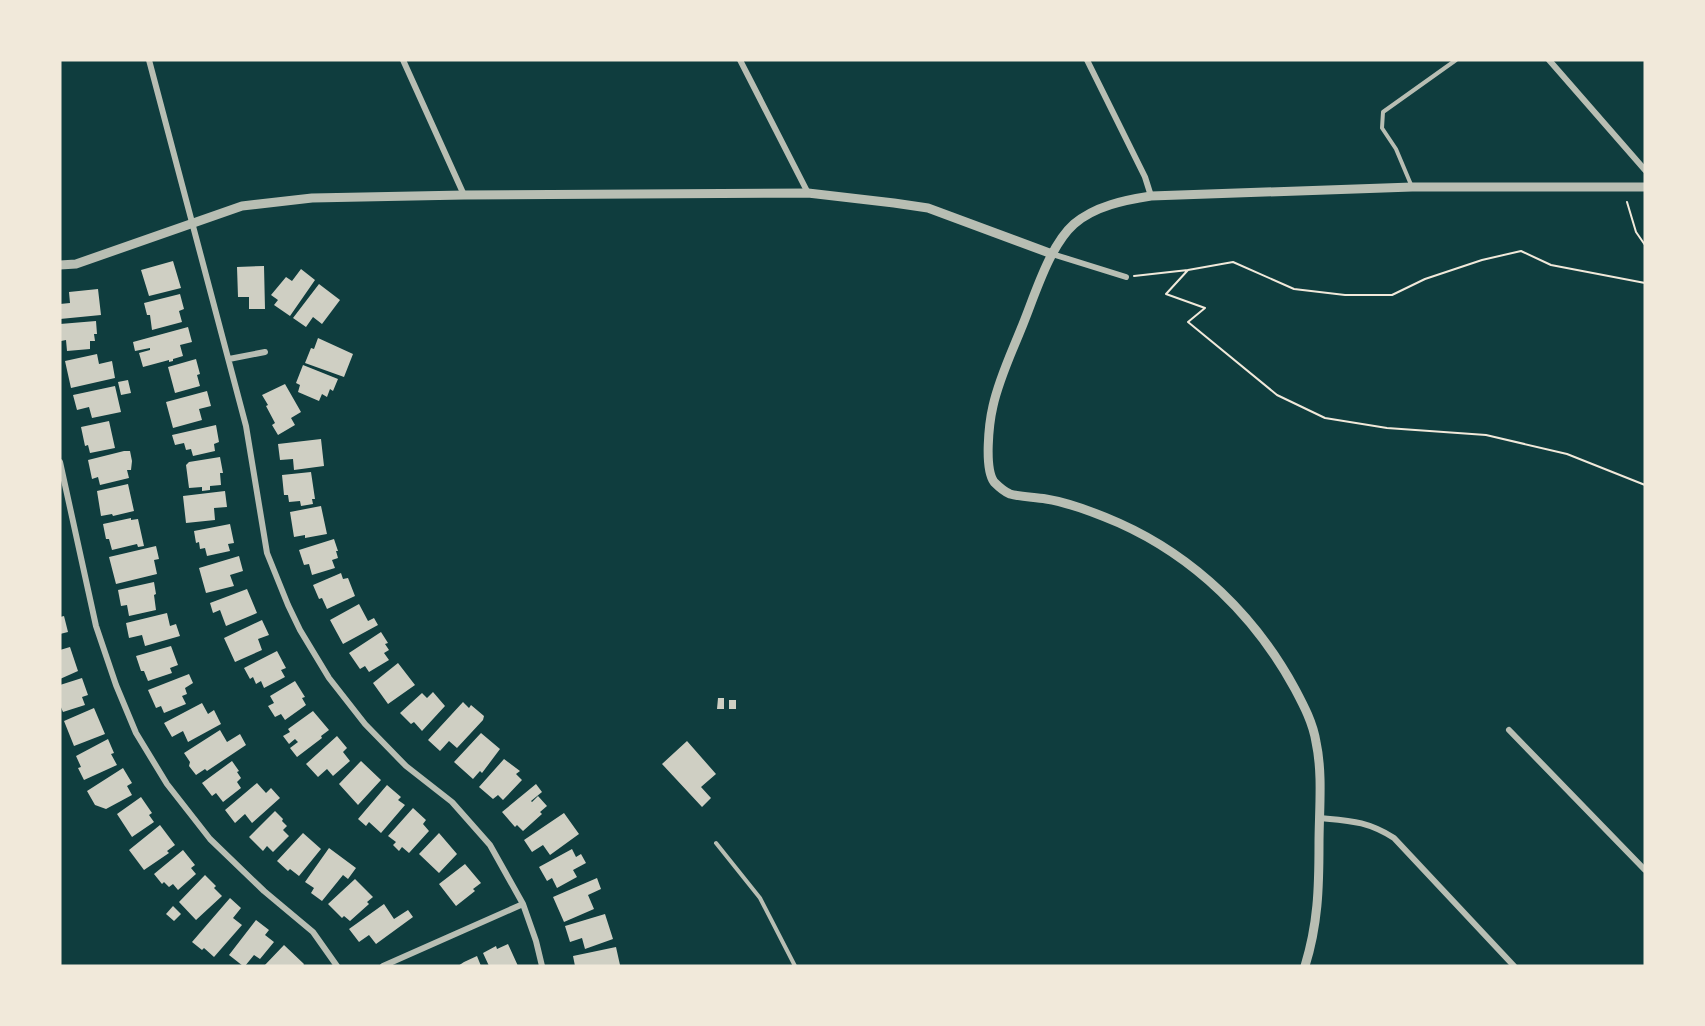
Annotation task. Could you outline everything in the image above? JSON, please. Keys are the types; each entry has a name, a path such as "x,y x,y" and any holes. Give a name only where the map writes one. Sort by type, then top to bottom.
{"street":[{"path":"148,60 246,426 267,553 288,605 329,678 365,724 406,766 452,802 490,845 523,904 542,966"},
{"path":"403,60 464,195"},
{"path":"740,60 808,193"},
{"path":"1087,60 1145,177 1151,196"},
{"path":"1549,60 1645,170"},
{"path":"1305,966 1314,938 1319,893 1317,742 1304,706 1279,661 1261,634 1227,597 1189,564 1121,524 1088,510 1009,493 996,485 991,478 988,467 993,406 1000,381 1052,254 1074,224 1097,211 1123,201 1151,196 1412,187 1645,187"},
{"path":"60,266 76,264 242,206 312,198 808,193 928,208 1052,254 1126,277"},
{"path":"229,359 265,352"},
{"path":"60,462 96,626 116,686 136,733 167,784 210,839 264,891 313,932 337,966"},
{"path":"1509,730 1645,870"},
{"path":"1319,818 1355,821 1376,827 1394,838 1514,966"},
{"path":"384,966 523,904"}],"lane":[{"path":"1412,187 1396,149 1382,128 1383,112 1456,60"},
{"path":"716,843 760,898 795,966"}],"path":[{"path":"1627,202 1636,232 1645,245"},
{"path":"1126,277 1233,262 1294,289 1345,296 1392,296 1425,279 1482,260 1521,251 1551,265 1645,283"},
{"path":"1188,270 1166,294 1205,308 1188,322 1277,395 1325,418 1387,428 1486,435 1567,454 1645,485"}],"building":[{"path":"173,261 181,288 149,296 141,270"},
{"path":"264,266 265,309 249,309 249,297 238,297 237,267"},
{"path":"301,269 315,280 290,316 274,305 278,300 271,295 286,277 292,281"},
{"path":"319,284 340,300 322,324 313,317 306,327 293,318"},
{"path":"98,289 101,315 60,319 60,304 70,303 69,292"},
{"path":"180,294 184,309 179,311 182,322 152,330 150,315 147,315 144,303"},
{"path":"96,321 97,334 94,334 95,341 90,341 90,349 67,351 66,340 61,341 60,324"},
{"path":"188,327 192,342 180,345 183,356 173,361 143,367 139,353 150,350 150,348 135,351 133,342"},
{"path":"318,338 353,354 344,377 305,363"},
{"path":"97,354 99,364 112,361 115,378 71,388 65,361"},
{"path":"196,359 200,386 175,393 168,367"},
{"path":"303,365 338,379 333,391 330,389 327,397 322,394 319,401 298,392 300,385 296,383"},
{"path":"128,380 131,393 121,395 118,382"},
{"path":"285,384 301,412 291,418 295,425 278,435 272,425 275,423 266,406 268,405 262,395"},
{"path":"115,386 121,412 92,418 89,407 77,410 73,395"},
{"path":"207,391 211,406 199,409 202,420 173,428 166,402"},
{"path":"109,421 115,448 90,453 88,445 85,446 81,427"},
{"path":"216,425 219,442 214,444 215,451 193,456 191,449 186,450 184,443 175,445 172,435"},
{"path":"321,439 324,466 294,470 293,459 280,460 278,444"},
{"path":"130,451 132,461 131,470 127,470 129,478 100,485 98,477 92,479 88,460"},
{"path":"220,457 223,473 220,473 221,485 210,486 210,490 202,491 202,487 189,488 186,465 189,462"},
{"path":"311,472 315,499 312,499 313,504 301,506 300,501 289,502 288,495 284,495 282,475"},
{"path":"128,484 134,511 101,516 97,491"},
{"path":"225,491 227,507 214,508 215,520 186,523 183,496"},
{"path":"321,506 327,534 305,538 305,535 294,537 290,512"},
{"path":"131,518 131,520 138,519 144,546 138,547 137,544 112,550 109,539 106,539 103,524"},
{"path":"230,524 234,543 228,544 230,551 207,556 205,548 200,549 199,542 196,543 194,531"},
{"path":"334,539 338,551 336,551 338,558 332,560 335,568 312,575 309,564 304,565 299,550"},
{"path":"156,546 159,559 154,560 157,574 116,584 109,557"},
{"path":"239,556 243,571 230,575 234,586 206,593 199,568"},
{"path":"341,573 343,579 348,578 355,596 327,609 322,598 319,599 313,585"},
{"path":"154,582 156,610 129,616 127,605 121,606 118,590"},
{"path":"247,589 257,613 226,626 220,610 213,613 210,603"},
{"path":"359,604 368,621 374,618 378,625 343,644 330,620"},
{"path":"167,613 170,626 176,624 180,636 145,646 142,635 129,638 126,623"},
{"path":"64,616 68,632 60,634 60,617"},
{"path":"262,620 269,635 258,639 262,650 235,662 224,638"},
{"path":"381,632 388,643 385,644 389,650 384,653 389,660 369,672 365,666 360,669 349,653"},
{"path":"171,646 178,665 170,668 172,673 148,681 144,671 141,671 136,656"},
{"path":"70,647 78,671 60,679 60,650"},
{"path":"277,651 286,668 281,670 285,677 264,688 261,681 256,684 253,677 250,679 244,668"},
{"path":"398,663 415,685 388,704 373,683"},
{"path":"189,674 193,683 185,688 187,694 182,696 186,704 164,713 161,706 156,708 148,690"},
{"path":"82,678 88,695 82,697 85,705 63,712 60,705 60,685"},
{"path":"295,681 305,697 302,698 306,705 285,720 281,714 275,717 268,706 274,703 270,696"},
{"path":"433,692 445,706 422,731 414,722 411,724 400,713 422,693 427,698"},
{"path":"718,698 724,698 724,709 717,709"},
{"path":"729,700 736,700 736,709 729,709"},
{"path":"463,702 469,708 471,705 484,716 483,720 457,748 449,741 440,751 428,740"},
{"path":"202,703 208,714 214,710 221,724 188,742 183,731 172,737 164,723"},
{"path":"94,708 105,734 74,746 64,721"},
{"path":"313,711 329,730 297,757 290,748 298,742 295,739 289,744 283,736 290,732 288,729"},
{"path":"220,730 227,742 240,734 246,745 207,771 205,769 196,775 189,766 190,762 184,753"},
{"path":"481,733 500,749 482,773 480,771 473,779 454,762"},
{"path":"337,736 347,748 343,752 350,761 333,776 327,769 318,777 306,764"},
{"path":"108,739 114,753 111,754 117,765 84,780 78,768 81,767 76,756"},
{"path":"687,741 716,774 701,787 711,798 702,807 662,764"},
{"path":"504,759 520,771 516,774 522,780 503,800 498,795 493,799 479,787"},
{"path":"232,761 239,771 237,772 241,778 237,782 241,788 223,802 216,793 212,796 202,783"},
{"path":"361,761 381,780 358,805 339,784"},
{"path":"123,768 132,783 127,786 132,795 106,809 95,805 87,791"},
{"path":"257,783 266,793 271,788 280,798 252,823 245,814 235,823 225,810"},
{"path":"536,784 542,792 531,801 538,796 547,806 540,812 542,814 523,831 517,825 515,827 502,812"},
{"path":"387,785 401,797 398,800 405,805 381,833 369,822 366,826 358,819"},
{"path":"141,797 152,813 149,815 154,822 132,837 117,814"},
{"path":"413,808 426,820 423,824 429,831 409,853 402,847 399,851 393,845 396,842 388,836"},
{"path":"275,811 287,826 283,830 289,836 273,852 267,846 263,851 249,837"},
{"path":"564,813 579,834 550,855 543,845 532,852 524,840"},
{"path":"160,825 175,845 167,851 169,853 144,870 129,850"},
{"path":"303,833 321,849 299,876 290,869 288,871 277,861"},
{"path":"439,833 457,854 439,873 419,854"},
{"path":"329,848 356,868 348,879 343,875 322,901 311,893 314,888 305,882"},
{"path":"572,849 576,857 581,854 586,863 573,870 577,877 557,888 552,878 547,881 539,867"},
{"path":"183,850 195,865 191,868 196,874 178,890 173,884 169,887 164,882 162,884 154,874"},
{"path":"465,864 481,883 473,889 475,891 456,906 439,884"},
{"path":"205,875 222,896 196,920 179,902"},
{"path":"597,878 601,889 588,895 594,909 564,922 553,897"},
{"path":"355,879 373,897 367,902 369,904 350,921 344,916 342,918 328,904"},
{"path":"230,898 241,908 233,918 242,925 214,957 204,948 202,950 192,942"},
{"path":"384,904 394,919 408,910 413,917 376,944 369,935 359,942 349,929"},
{"path":"173,906 181,914 174,921 166,914"},
{"path":"605,914 613,939 585,949 582,938 570,942 565,926"},
{"path":"256,920 269,930 265,935 274,942 260,959 254,955 243,966 229,955"},
{"path":"508,944 518,966 489,966 483,953 496,946 497,949"},
{"path":"284,945 304,964 303,966 264,966"},
{"path":"616,947 620,965 575,966 573,956"},
{"path":"477,956 481,966 458,966 464,962"}]}
